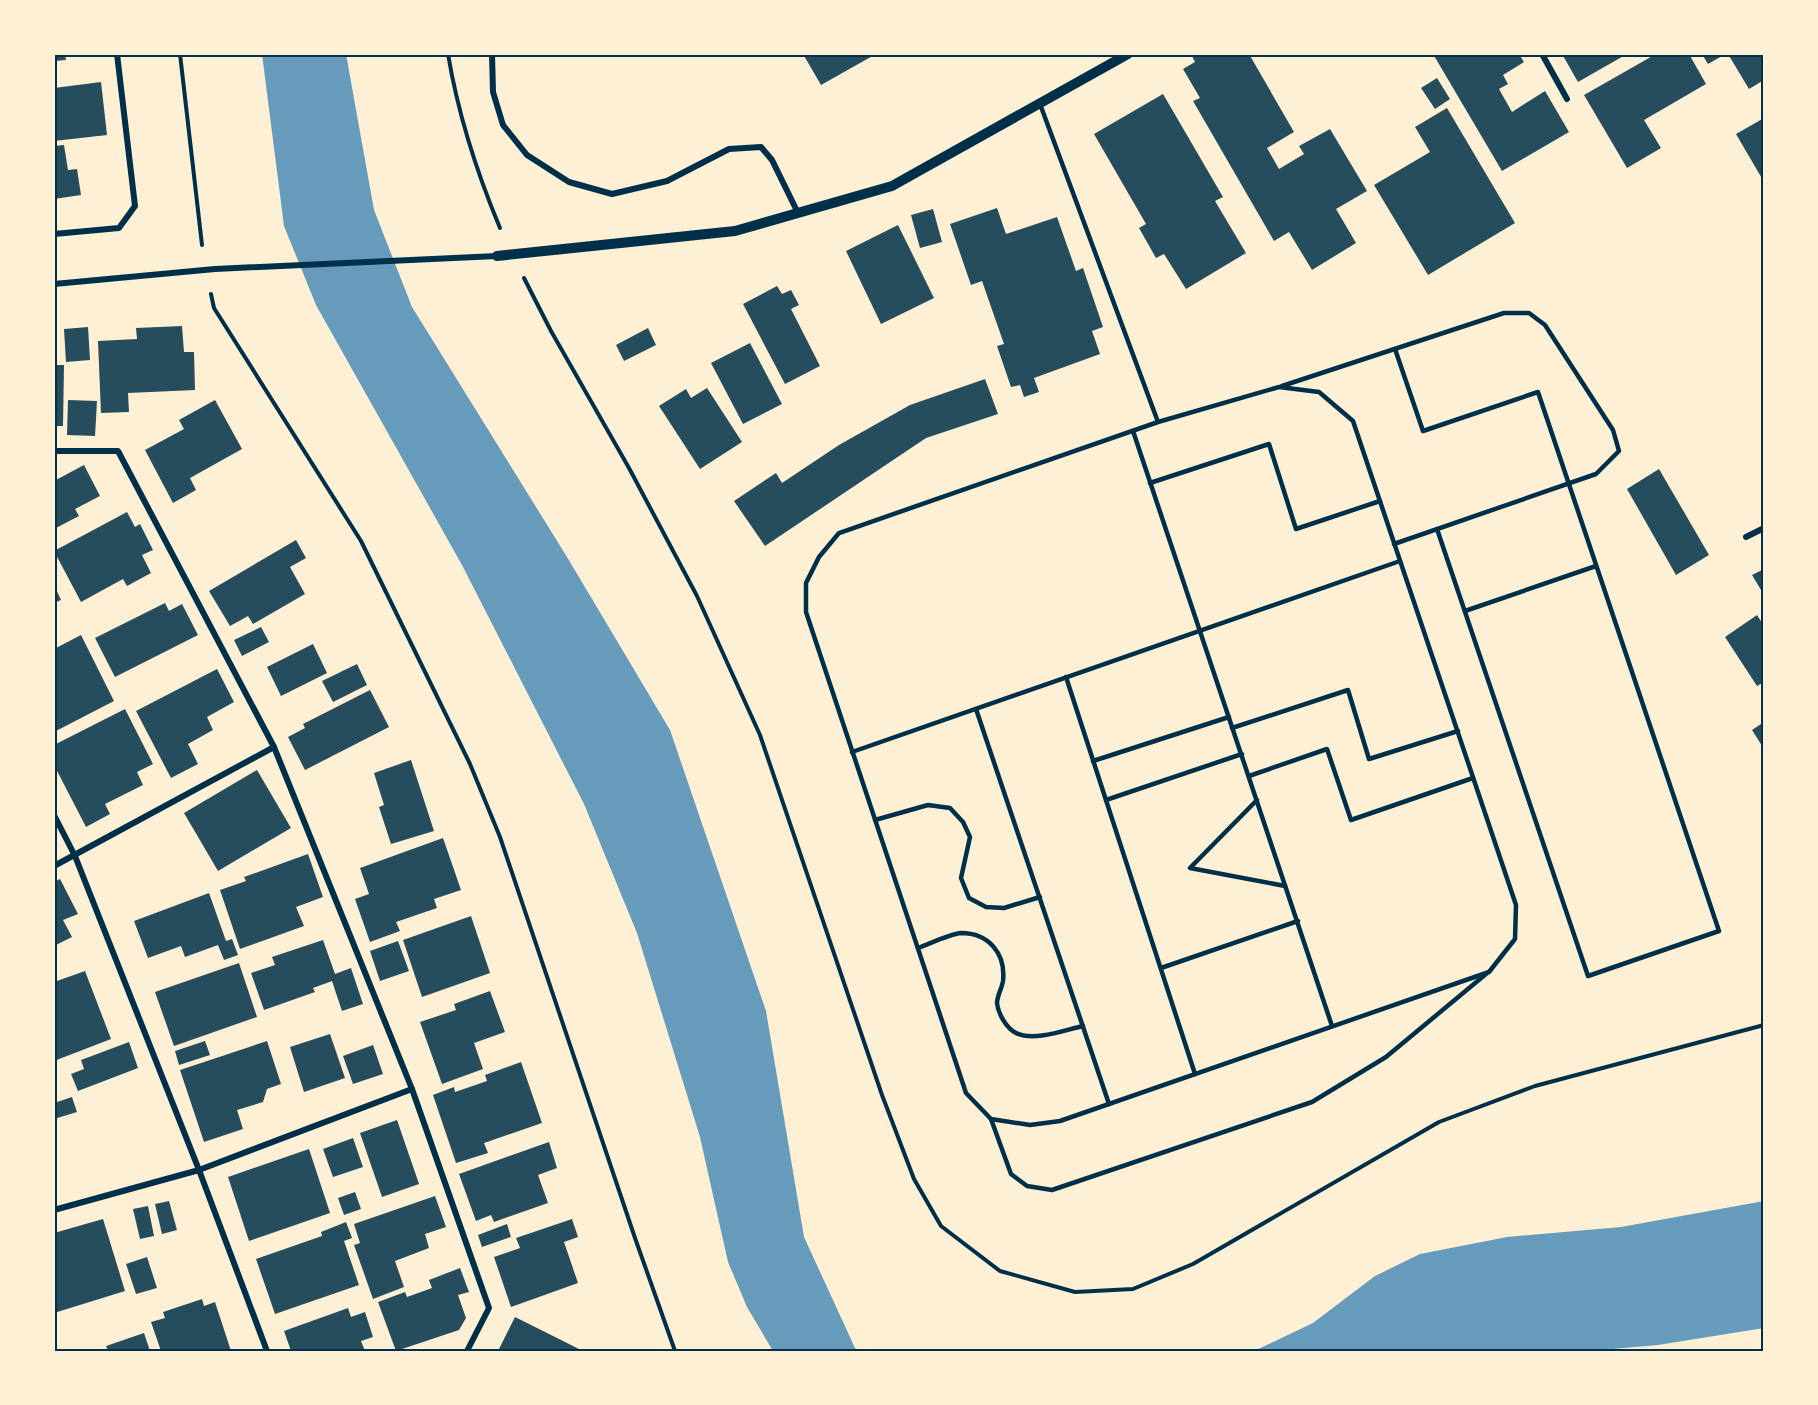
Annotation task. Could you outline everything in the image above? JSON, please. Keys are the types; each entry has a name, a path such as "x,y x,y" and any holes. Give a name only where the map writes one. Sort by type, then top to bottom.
{"street":[{"path":"54,234 119,228 135,206 117,54"},
{"path":"492,54 493,92 503,125 527,155 569,182 612,194 667,181 729,149 761,147 772,160 798,213"},
{"path":"54,284 215,269 497,256 735,231 892,186 1128,54"},
{"path":"1542,54 1567,99"},
{"path":"54,450 118,451 274,747 412,1089 489,1308 467,1351"},
{"path":"1746,537 1764,528"},
{"path":"54,866 274,747"},
{"path":"54,815 75,856 267,1351"},
{"path":"54,1210 198,1170 412,1089"}],"lane":[{"path":"1040,104 1158,422"},
{"path":"1279,387 1319,392 1353,421 1394,544 1516,904 1515,939 1489,972 1386,1057 1312,1102 1052,1190 1027,1186 1011,1174 991,1119 966,1093 852,752 806,612 806,583 819,557 839,533 1158,422 1279,387 1504,313 1529,314 1545,326 1613,430 1619,451 1596,474 1394,544"},
{"path":"1395,349 1423,431 1538,392 1719,932 1588,976 1437,529"},
{"path":"1133,431 1332,1026"},
{"path":"1150,483 1269,444 1296,529 1380,501"},
{"path":"852,752 1400,561"},
{"path":"1465,611 1596,566"},
{"path":"1066,677 1195,1074"},
{"path":"1232,728 1348,690 1370,759 1458,731"},
{"path":"976,709 1109,1104"},
{"path":"1093,761 1229,717"},
{"path":"1248,776 1327,749 1351,820 1473,778"},
{"path":"1106,800 1242,754"},
{"path":"1257,800 1190,868 1286,886"},
{"path":"875,820 928,805 950,808 963,822 970,837 961,878 969,898 986,907 1004,908 1040,897"},
{"path":"1161,968 1298,921"},
{"path":"918,948 960,933 982,937 998,950 1004,968 997,1002 1004,1022 1016,1033 1040,1036 1083,1026"},
{"path":"991,1119 1030,1125 1060,1121 1489,972"}],"path":[{"path":"180,54 204,270 214,308 361,541 470,764 500,837 675,1351"},
{"path":"448,54 452,80 471,148 492,208 512,254 551,331 697,596 760,735 878,1084 914,1179 941,1226 1000,1271 1075,1292 1133,1289 1193,1264 1439,1122 1535,1086 1764,1025"}],"water":[{"path":"262,54 346,54 374,210 412,307 567,557 670,730 766,1011 804,1237 858,1351 773,1351 747,1307 728,1262 700,1137 637,933 584,804 462,565 316,305 284,226"},
{"path":"1764,1201 1764,1328 1658,1345 1590,1351 1254,1351 1313,1323 1375,1276 1420,1254 1507,1237 1621,1227"}],"building":[{"path":"54,54 65,54 66,60 54,61"},
{"path":"803,54 876,54 821,85"},
{"path":"1191,54 1249,54 1294,132 1267,148 1279,169 1304,154 1299,146 1330,129 1367,191 1336,209 1356,243 1312,270 1289,232 1274,241 1193,101 1200,98 1183,69 1195,62"},
{"path":"1433,54 1519,54 1524,62 1503,75 1508,84 1499,89 1512,112 1545,91 1569,132 1502,171"},
{"path":"1562,54 1627,54 1578,82"},
{"path":"1656,54 1689,54 1706,84 1644,120 1661,148 1627,168 1584,95"},
{"path":"1702,54 1721,54 1722,56 1708,64"},
{"path":"1728,54 1764,54 1764,80 1749,89"},
{"path":"1437,78 1450,99 1435,109 1421,88"},
{"path":"101,82 107,135 54,141 54,88"},
{"path":"1163,94 1223,197 1215,201 1246,253 1186,289 1164,254 1156,258 1139,228 1146,224 1094,134"},
{"path":"1447,108 1515,223 1428,275 1374,185 1430,152 1415,127"},
{"path":"1764,118 1764,182 1736,134"},
{"path":"64,145 68,170 77,169 81,195 54,199 54,146"},
{"path":"997,208 1006,234 1057,217 1076,271 1083,268 1103,327 1092,331 1100,354 1034,378 1039,392 1024,397 1020,385 1011,387 997,346 1004,344 982,281 971,285 950,224"},
{"path":"933,209 942,242 920,248 911,215"},
{"path":"898,225 934,298 881,324 846,251"},
{"path":"777,286 782,294 791,290 799,305 791,309 820,366 785,384 743,304"},
{"path":"182,326 184,352 194,352 195,390 128,393 129,412 101,413 98,341 137,339 136,328"},
{"path":"88,327 90,360 66,362 64,329"},
{"path":"648,328 656,345 624,361 616,345"},
{"path":"750,343 782,404 743,424 711,363"},
{"path":"54,365 64,365 63,426 54,426"},
{"path":"985,379 998,414 926,438 765,546 734,501 776,473 782,483 839,445 910,405"},
{"path":"707,388 742,442 700,469 659,406 686,389 691,398"},
{"path":"68,400 97,401 95,436 67,435"},
{"path":"215,400 242,449 190,478 196,490 173,503 145,450 184,429 179,420"},
{"path":"84,465 100,496 75,509 79,516 54,529 54,481"},
{"path":"1659,469 1709,555 1676,575 1627,489"},
{"path":"127,512 135,527 140,524 153,550 142,555 151,573 127,586 123,579 81,602 54,551"},
{"path":"296,540 306,558 290,567 305,594 253,624 248,616 230,626 209,591"},
{"path":"1764,569 1764,595 1752,575"},
{"path":"54,585 61,600 54,603"},
{"path":"165,603 169,611 182,604 198,635 115,677 95,638"},
{"path":"1757,615 1764,626 1764,682 1757,686 1725,637"},
{"path":"261,627 269,642 242,656 234,640"},
{"path":"81,635 114,701 54,732 54,649"},
{"path":"313,644 327,673 281,696 267,667"},
{"path":"357,664 367,685 333,702 322,681"},
{"path":"217,669 234,702 207,717 213,730 188,744 198,764 171,778 136,711"},
{"path":"370,690 389,727 305,770 288,737 305,728 303,724"},
{"path":"125,709 153,764 137,772 143,785 105,804 110,814 86,827 54,765 54,745"},
{"path":"1764,722 1764,749 1752,730"},
{"path":"411,760 434,831 391,844 379,807 384,805 374,773"},
{"path":"257,770 291,828 218,871 184,813"},
{"path":"443,838 461,890 434,899 437,908 396,922 400,931 370,942 355,899 369,894 360,868"},
{"path":"308,854 323,897 296,907 304,926 240,949 220,890 246,881 244,877"},
{"path":"60,879 78,914 63,920 72,937 54,946 54,882"},
{"path":"209,893 226,941 232,939 238,955 224,960 218,945 185,957 181,946 148,958 134,921"},
{"path":"471,916 490,973 422,997 403,940"},
{"path":"323,940 335,974 351,968 363,1004 342,1011 332,981 313,988 315,992 264,1010 251,973 275,965 272,957"},
{"path":"398,941 409,971 380,981 370,951"},
{"path":"239,963 257,1017 174,1046 155,992"},
{"path":"85,971 111,1039 54,1061 54,982"},
{"path":"490,991 505,1032 474,1043 483,1069 442,1084 420,1022 456,1010 454,1004"},
{"path":"330,1034 345,1078 304,1092 290,1047"},
{"path":"205,1041 210,1055 179,1065 175,1051"},
{"path":"267,1041 281,1084 267,1089 263,1102 237,1110 243,1129 204,1142 180,1070"},
{"path":"129,1042 138,1068 78,1091 71,1074 84,1069 81,1060"},
{"path":"373,1045 383,1074 353,1084 343,1056"},
{"path":"521,1062 542,1123 484,1143 488,1153 456,1163 433,1095 454,1087 455,1092 487,1081 485,1075"},
{"path":"72,1097 77,1112 54,1119 54,1103"},
{"path":"397,1120 419,1184 382,1197 360,1133"},
{"path":"353,1138 363,1167 333,1177 323,1149"},
{"path":"549,1142 557,1168 538,1175 548,1203 494,1222 491,1215 476,1221 459,1174"},
{"path":"309,1149 330,1213 249,1241 228,1177"},
{"path":"355,1192 361,1209 344,1215 338,1198"},
{"path":"435,1196 446,1227 425,1234 429,1248 395,1261 404,1287 373,1299 354,1245 360,1243 354,1224"},
{"path":"169,1201 177,1230 162,1234 155,1204"},
{"path":"148,1206 154,1236 140,1239 133,1209"},
{"path":"103,1219 125,1291 54,1313 54,1233"},
{"path":"572,1219 578,1237 564,1242 578,1283 511,1307 494,1257 520,1248 516,1238"},
{"path":"346,1222 352,1238 344,1241 359,1285 275,1314 256,1259 322,1236 321,1232"},
{"path":"507,1224 511,1237 482,1247 478,1235"},
{"path":"147,1257 157,1288 136,1294 126,1264"},
{"path":"460,1268 469,1292 458,1295 466,1318 459,1330 396,1351 378,1302 405,1292 407,1297 432,1288 429,1280"},
{"path":"202,1299 204,1306 215,1302 231,1351 161,1351 151,1322 165,1318 163,1312"},
{"path":"348,1308 351,1317 365,1312 373,1337 361,1341 365,1351 291,1351 284,1331"},
{"path":"515,1317 583,1351 498,1351"},
{"path":"144,1333 150,1351 108,1351 106,1346"}]}
